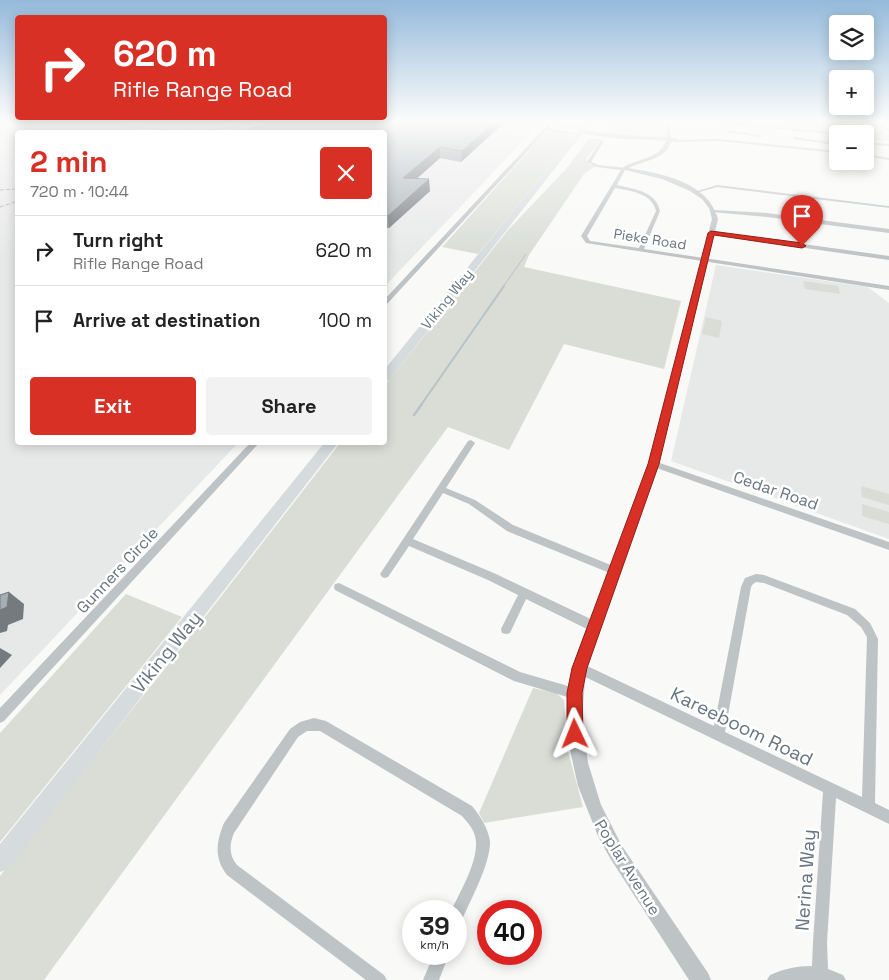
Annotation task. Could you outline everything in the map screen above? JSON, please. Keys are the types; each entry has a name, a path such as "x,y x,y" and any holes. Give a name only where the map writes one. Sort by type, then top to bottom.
{"main road":[{"name":"Viking Way","path":"387,374 553,166"},
{"name":"Viking Way","path":"509,221 544,189 564,166"},
{"name":"Viking Way","path":"0,861 331,445"}],"street":[{"path":"387,301 512,166"},
{"path":"596,166 624,169 665,178 696,192 707,201 714,211 767,215 889,231"},
{"path":"629,166 624,169 613,186 643,194 653,200 658,206 658,211 642,250"},
{"name":"Pieke Road","path":"613,186 584,236 586,240 889,288"},
{"path":"696,192 717,186 889,207"},
{"name":"Poplar Avenue","path":"701,980 616,852 592,807 576,746 574,693 579,668 654,464 715,219 714,211"},
{"path":"711,233 889,258"},
{"path":"385,574 471,443"},
{"name":"Gunners Circle","path":"0,717 253,445"},
{"name":"Cedar Road","path":"654,464 889,546"},
{"path":"441,489 478,505 492,517 510,528 615,571"},
{"path":"406,541 524,593 595,627"},
{"path":"718,735 746,587 749,581 756,578 764,579 851,612 869,628 873,639 868,807"},
{"path":"339,586 518,677 574,693"},
{"path":"506,629 524,593"},
{"name":"Kareeboom Road","path":"579,668 889,817"},
{"path":"379,980 232,870 224,858 224,843 230,828 294,732 301,726 310,723 322,726 467,811 475,820 483,843 481,854 463,900"},
{"name":"Nerina Way","path":"820,974 820,944 830,789"},
{"path":"431,980 437,965"},
{"path":"775,980 796,974 820,974 838,980"}],"shaded area":[{"path":"0,166 15,166 15,445 236,445 0,695"},
{"path":"387,166 499,166 387,284"},
{"path":"515,166 550,166 478,254 442,247"},
{"path":"569,166 596,166 584,174 529,255 524,267 681,301 664,369 564,344 509,450 448,427 44,980 0,980 0,876 338,445 387,445 387,382 508,230"},
{"path":"716,265 868,287 889,303 889,539 671,461"},
{"path":"803,281 838,286 840,294 805,289"},
{"path":"706,317 722,321 719,338 702,334"},
{"path":"861,486 889,494 889,505 862,497"},
{"path":"862,504 889,512 889,524 862,516"},
{"path":"126,594 182,617 0,842 0,733"},
{"path":"533,688 556,693 564,700 568,751 583,807 484,823 479,813"}],"building":[{"path":"387,166 418,166 403,178 429,179 388,216"},
{"path":"9,592 7,607 0,610 0,595"}],"waterway":[{"path":"503,287 526,254"},
{"path":"421,405 504,286"},
{"path":"414,415 422,404"}],"railway":[{"path":"0,190 15,189"},
{"path":"0,207 15,202"}],"route":[{"path":"575,734 574,693 579,668 654,464 711,233 802,246"}]}
